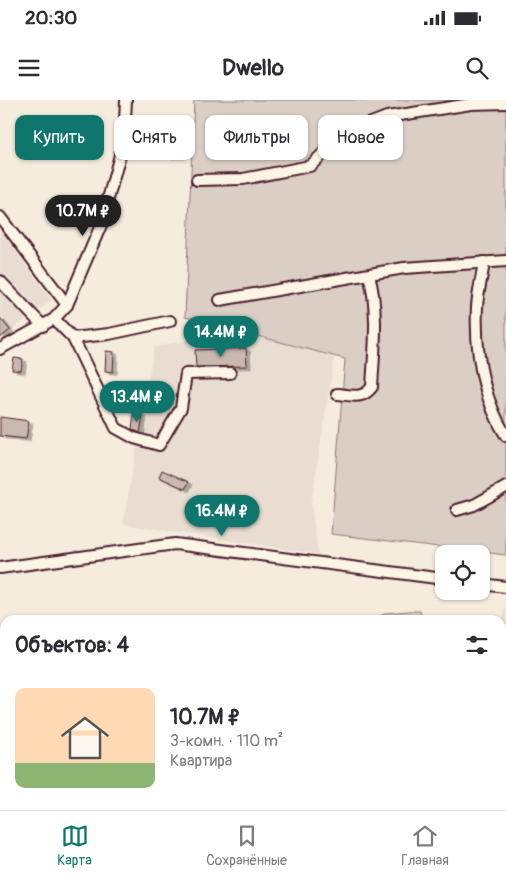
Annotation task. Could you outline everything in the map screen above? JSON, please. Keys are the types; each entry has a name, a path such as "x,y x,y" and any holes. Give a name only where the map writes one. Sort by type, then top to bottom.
{"street":[{"path":"0,349 54,319 67,305 101,225 124,140 126,100"},
{"path":"197,180 243,179 310,166 345,133 387,117 471,104 506,103"},
{"path":"0,217 67,305"},
{"path":"220,300 404,268 506,261"},
{"path":"484,262 477,307 480,362 485,388 493,411 506,436"},
{"path":"337,394 358,396 367,394 372,387 376,325 373,288 369,275"},
{"path":"0,281 42,326"},
{"path":"54,319 73,338 116,428 134,438 159,445 181,408 186,374 230,372"},
{"path":"73,338 109,334 170,321"},
{"path":"457,510 474,505 506,487"},
{"path":"0,568 175,544 435,578"},
{"path":"490,585 506,587"}],"shaded area":[{"path":"194,100 506,100 506,555 490,553 490,545 435,546 331,534 345,359 185,317 192,160 195,160 195,115 193,115"},
{"path":"0,230 52,300 0,339"},
{"path":"207,336 338,336 311,503 318,554 123,524 154,347"},
{"path":"420,611 421,615 382,615 386,613"}],"building":[{"path":"0,318 10,330 0,338"},
{"path":"246,348 247,366 196,367 195,350"},
{"path":"106,351 114,352 113,372 105,371"},
{"path":"14,358 23,359 21,371 12,370"},
{"path":"134,414 143,415 140,433 132,429"},
{"path":"0,417 29,421 26,439 0,436"},
{"path":"162,470 189,482 185,489 159,477"}]}
